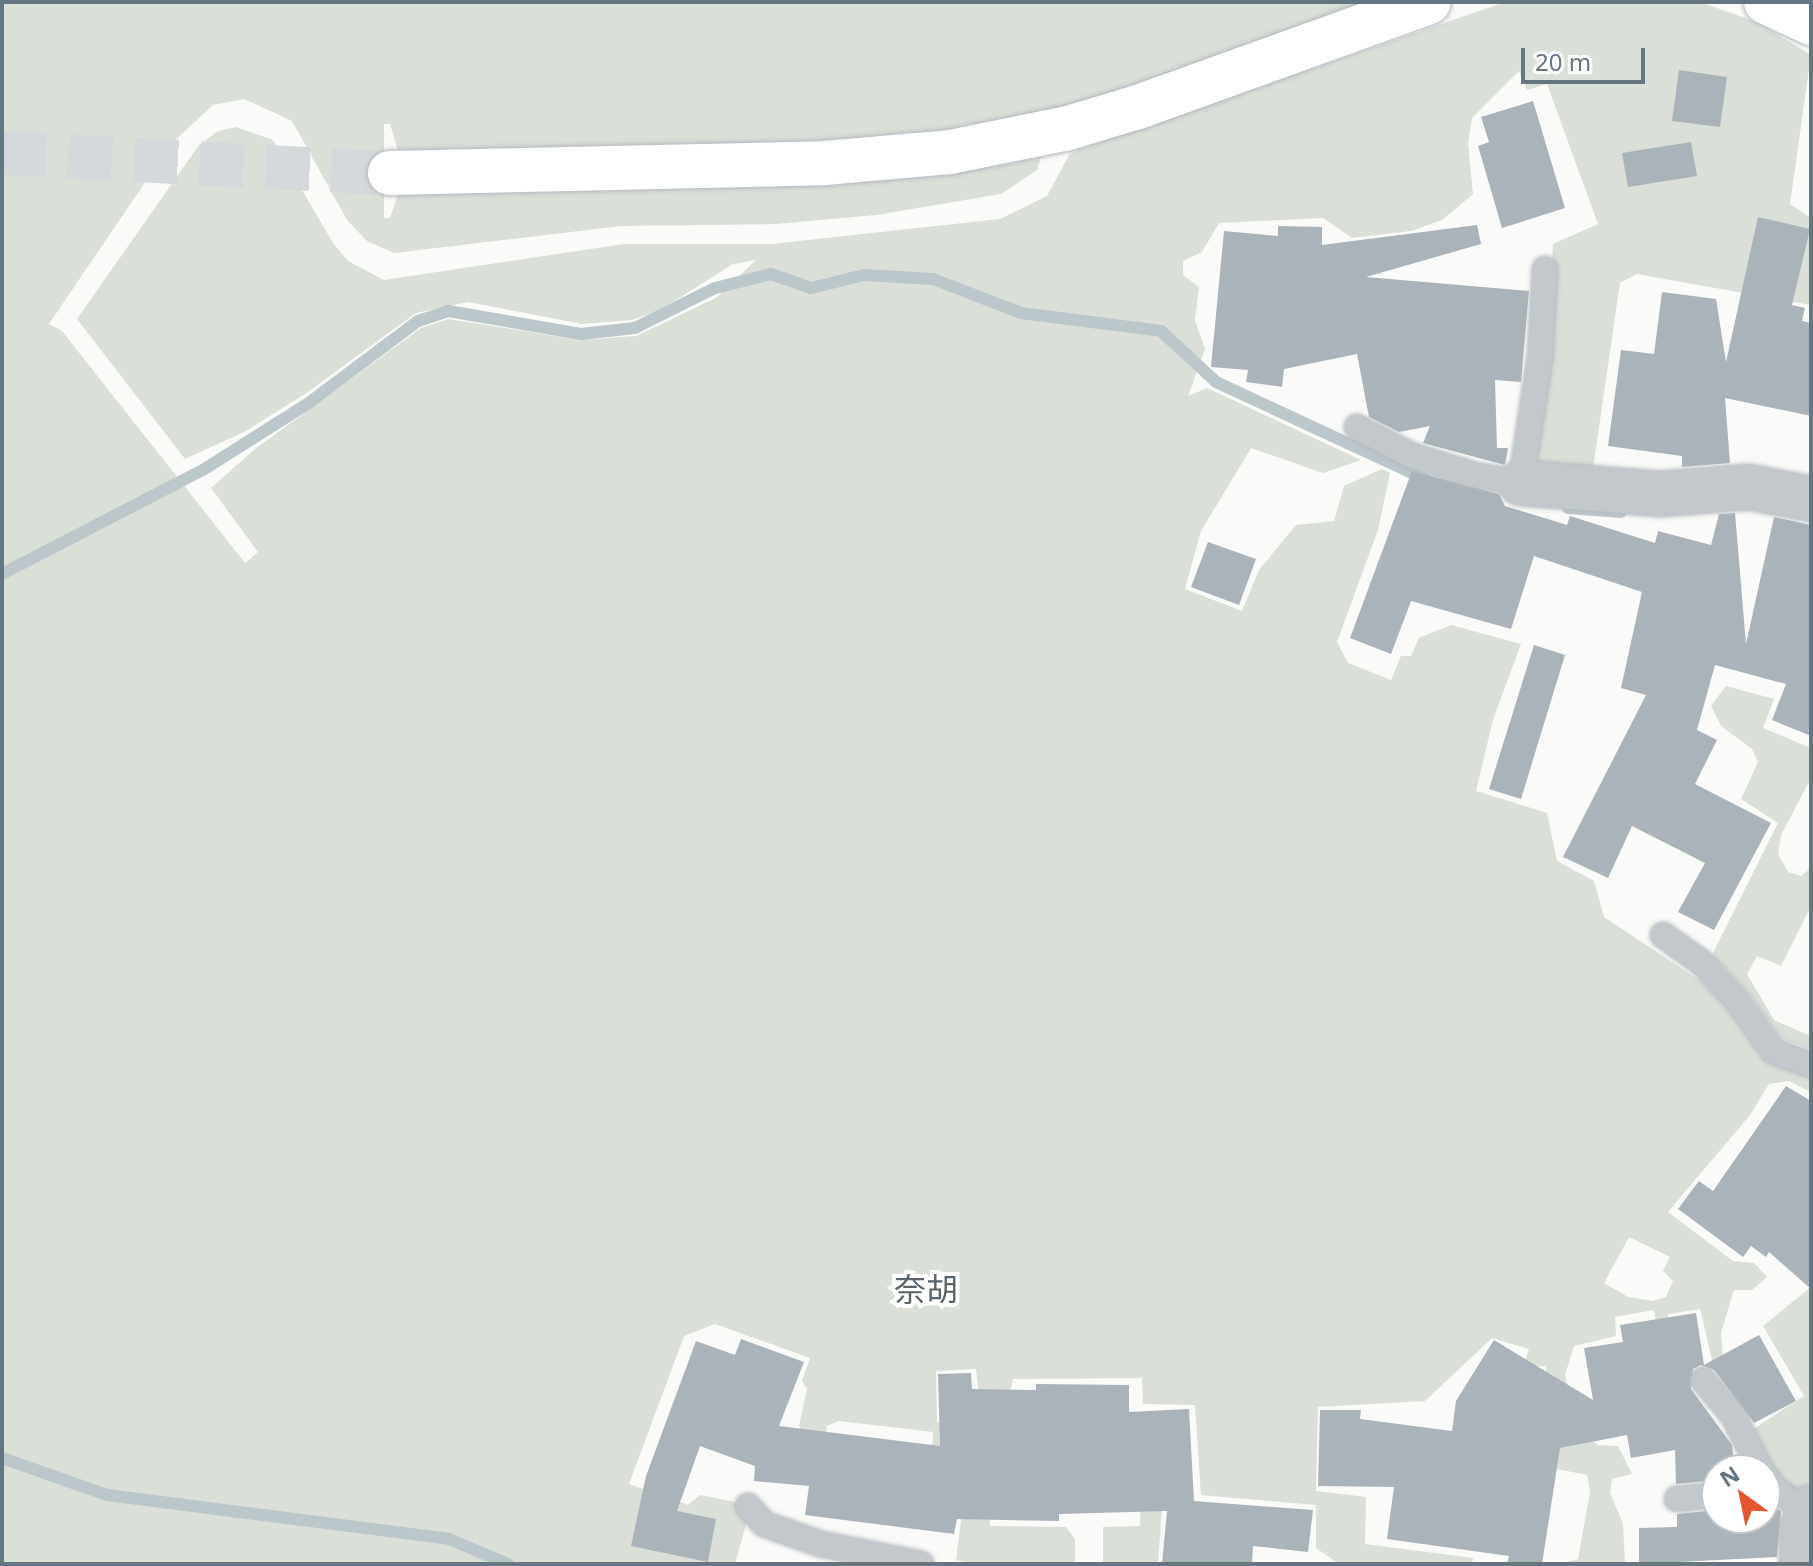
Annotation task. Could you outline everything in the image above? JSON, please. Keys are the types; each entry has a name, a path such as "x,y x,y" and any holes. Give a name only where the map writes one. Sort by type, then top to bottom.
{"street":[{"path":"390,173 825,163 950,152 1068,128 1138,107 1429,2"},
{"path":"1766,2 1811,23"},
{"path":"1521,483 1660,494 1749,487 1811,499"},
{"path":"1785,1495 1802,1564"}],"lane":[{"path":"1357,427 1410,455 1474,475 1521,483 1540,358 1545,269"},
{"path":"1663,935 1702,963 1738,1001 1773,1051 1811,1065"},
{"path":"1703,1380 1733,1415 1753,1454"},
{"path":"1677,1499 1701,1497"},
{"path":"748,1506 764,1524 821,1544 921,1564"}],"shaded area":[{"path":"2,2 1369,2 1064,110 892,140 399,154 390,124 384,124 384,218 390,218 398,194 895,180 1041,157 1037,170 1001,194 876,215 776,224 621,226 394,253 367,241 347,220 292,121 244,99 213,105 171,144 49,324 62,331 245,563 258,552 211,488 255,449 421,328 448,319 580,340 636,336 716,298 756,260 733,264 660,310 632,320 582,324 468,302 416,313 305,394 244,432 185,459 77,319 199,145 218,131 236,127 273,140 333,243 348,261 384,280 624,244 772,244 1000,219 1047,196 1069,155 1079,149 1505,2 1700,2 1759,23 1811,55 1790,204 1811,218 1811,305 1637,274 1620,283 1591,482 1540,474 1532,452 1546,359 1553,244 1598,224 1547,84 1527,90 1519,71 1472,118 1468,143 1473,194 1442,220 1411,231 1352,238 1323,218 1219,223 1202,252 1183,261 1183,275 1199,287 1195,320 1205,349 1188,396 1207,388 1361,460 1323,473 1251,448 1201,531 1185,589 1242,611 1259,570 1296,525 1334,521 1344,486 1382,469 1390,473 1378,530 1337,642 1348,663 1391,680 1401,656 1411,656 1419,638 1451,625 1521,644 1493,720 1476,791 1547,813 1557,861 1594,881 1604,917 1699,980 1729,1009 1763,1059 1811,1075 1811,1092 1789,1081 1769,1084 1750,1115 1668,1212 1733,1261 1754,1263 1767,1277 1752,1290 1734,1290 1721,1333 1723,1356 1713,1364 1700,1309 1668,1314 1673,1356 1662,1357 1654,1310 1615,1317 1616,1336 1574,1346 1565,1375 1577,1420 1597,1445 1618,1446 1632,1474 1612,1479 1610,1493 1623,1524 1625,1564 1560,1564 1578,1559 1590,1492 1587,1475 1557,1469 1561,1427 1548,1404 1546,1366 1523,1367 1529,1349 1492,1338 1425,1401 1318,1407 1316,1491 1366,1497 1365,1544 1473,1558 1472,1564 1339,1564 1316,1548 1316,1505 1201,1495 1195,1405 1143,1404 1142,1378 1013,1379 1009,1397 979,1397 976,1369 936,1371 937,1422 946,1424 990,1484 990,1526 1066,1527 1075,1539 1075,1564 973,1564 956,1560 962,1512 930,1507 933,1432 839,1421 827,1426 820,1466 799,1426 807,1389 802,1381 810,1358 715,1324 684,1336 629,1484 688,1505 700,1495 735,1502 747,1521 735,1564 2,1564","holes":["1629,1237 1670,1257 1663,1271 1673,1281 1666,1297 1652,1301 1628,1297 1604,1283"]},
{"path":"1726,686 1774,699 1763,728 1811,748 1811,778 1781,835 1778,854 1788,872 1801,876 1811,868 1811,906 1781,966 1757,956 1747,974 1774,1020 1811,1036 1811,1049 1780,1038 1748,991 1712,955 1778,823 1741,799 1758,762 1752,749 1721,726 1711,706"},
{"path":"1811,1287 1811,1496 1782,1485 1781,1454 1763,1454 1749,1432 1804,1396 1763,1326"},
{"path":"1141,1494 1163,1494 1158,1564 1103,1564 1103,1527 1140,1526"}],"building":[{"path":"1679,70 1727,77 1720,127 1672,121"},
{"path":"1533,101 1565,208 1502,228 1478,146 1489,142 1481,117"},
{"path":"1691,142 1697,176 1628,187 1622,153"},
{"path":"1758,217 1810,229 1792,305 1805,308 1802,321 1811,323 1811,416 1725,398 1730,463 1682,467 1682,456 1608,446 1621,350 1654,354 1662,292 1716,299 1726,362"},
{"path":"1477,225 1481,244 1366,277 1529,291 1521,382 1495,380 1497,448 1508,448 1505,465 1423,443 1430,426 1399,432 1369,417 1357,354 1284,369 1282,387 1246,382 1248,370 1211,367 1224,231 1278,236 1278,226 1322,227 1322,245"},
{"path":"1412,471 1499,494 1505,506 1567,525 1570,516 1655,543 1658,531 1711,545 1719,514 1735,513 1746,644 1774,517 1811,525 1811,736 1772,720 1786,684 1715,665 1697,730 1717,740 1695,784 1771,823 1714,930 1678,912 1705,863 1632,826 1608,878 1563,857 1646,695 1621,688 1642,592 1534,556 1511,629 1411,601 1391,654 1350,638"},
{"path":"1208,542 1256,559 1239,605 1191,587"},
{"path":"1534,645 1565,655 1521,799 1489,789"},
{"path":"1786,1086 1811,1101 1811,1289 1769,1252 1766,1257 1751,1246 1743,1257 1678,1209 1699,1181 1713,1191"},
{"path":"1696,1313 1704,1365 1759,1335 1796,1401 1754,1423 1714,1370 1701,1365 1693,1369 1691,1389 1732,1445 1733,1454 1701,1454 1701,1482 1676,1484 1675,1450 1631,1458 1627,1435 1560,1448 1542,1564 1507,1564 1509,1556 1387,1539 1394,1487 1318,1486 1320,1410 1361,1410 1360,1419 1452,1431 1456,1401 1494,1340 1593,1400 1584,1348 1623,1342 1620,1325"},
{"path":"741,1339 804,1362 779,1426 940,1446 938,1374 971,1373 972,1389 1036,1390 1036,1384 1129,1385 1129,1412 1189,1409 1194,1501 1313,1510 1308,1552 1253,1546 1252,1564 1162,1564 1167,1511 1059,1514 1059,1521 957,1519 954,1534 805,1515 809,1486 754,1481 755,1466 700,1446 677,1511 716,1519 708,1562 631,1546 646,1476 696,1341 735,1355"},
{"path":"1701,1512 1701,1534 1779,1534 1777,1557 1639,1564 1639,1528 1677,1527 1677,1514"}],"waterway":[{"path":"2,574 203,470 310,402 418,321 448,311 581,334 635,328 715,288 771,274 811,288 864,275 933,279 1021,313 1161,331 1216,382 1425,479"},
{"path":"1568,508 1621,512"},
{"path":"2,1458 107,1495 449,1539 508,1564"}],"tunnel":[{"path":"2,153 390,173"}],"district":[{"name":"奈胡","path":"926,1289"}]}
